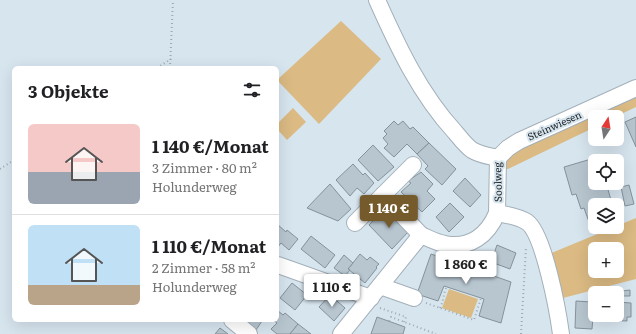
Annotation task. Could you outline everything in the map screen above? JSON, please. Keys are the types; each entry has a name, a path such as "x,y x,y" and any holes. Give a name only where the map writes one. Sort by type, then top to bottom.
{"street":[{"name":"Soolweg","path":"377,0 391,33 411,71 442,116 471,150 484,156 498,158 497,213 513,216 527,222 533,230 544,254 558,313 561,334"},
{"name":"Steinwiesen","path":"498,158 508,148 519,141 636,88"},
{"path":"355,223 413,165"},
{"path":"383,195 421,235 444,244 464,244 481,237 493,223 497,213"},
{"path":"341,334 421,235"},
{"path":"279,265 372,296 414,298"},
{"path":"234,322 249,334"}],"path":[{"path":"170,66 173,0"},
{"path":"160,66 171,59"},
{"path":"0,168 12,161"},
{"path":"521,334 526,245"},
{"path":"440,308 447,286"},
{"path":"372,296 406,318 404,322"},
{"path":"414,298 474,320 481,298"},
{"path":"390,321 391,317 436,334"}],"shaded area":[{"path":"341,21 381,59 319,124 279,82 279,78"},
{"path":"636,96 636,107 624,113 624,110 603,110"},
{"path":"293,108 306,122 287,140 279,131 279,122"},
{"path":"588,117 588,130 508,169 499,170 487,160"},
{"path":"636,218 636,279 609,286 588,286 588,291 559,299 549,254 597,234 624,234 624,223"},
{"path":"449,289 478,299 471,318 442,308"}],"building":[{"path":"636,117 636,147 625,122"},
{"path":"394,121 398,125 403,121 410,129 413,127 429,143 417,154 407,144 394,157 384,148 388,144 383,138 387,134 384,131"},
{"path":"429,143 456,169 442,185 425,169 428,166 417,154"},
{"path":"373,145 394,167 378,181 358,160"},
{"path":"588,160 588,190 608,190 610,198 588,198 588,219 584,208 581,209 576,194 572,195 564,167"},
{"path":"353,164 363,175 365,173 374,183 364,194 357,188 350,196 336,180"},
{"path":"421,172 433,184 427,191 435,199 422,212 401,192 411,183 408,181"},
{"path":"465,178 481,195 470,207 453,191"},
{"path":"330,184 351,209 338,221 307,208"},
{"path":"629,185 634,204 625,206 622,190 624,190 624,186"},
{"path":"450,203 464,217 449,232 436,217"},
{"path":"384,209 409,231 392,249 369,225"},
{"path":"279,226 298,239 289,250 281,243 279,246"},
{"path":"311,236 335,255 325,268 301,249"},
{"path":"497,245 516,253 510,269 491,262"},
{"path":"360,254 367,260 370,257 379,264 365,283 348,269"},
{"path":"431,254 511,282 501,323 479,316 484,299 444,286 438,301 417,294"},
{"path":"344,255 353,263 345,276 334,268"},
{"path":"292,283 307,295 295,310 280,298"},
{"path":"630,290 630,296 624,296 624,291"},
{"path":"330,295 345,308 334,321 319,307"},
{"path":"576,301 588,302 588,322 593,322 592,329 575,328"},
{"path":"624,302 631,303 631,317 627,317 627,321 624,321"},
{"path":"279,312 283,315 285,313 298,324 290,334 277,334 271,329 277,323 276,322 279,322"},
{"path":"377,317 405,327 403,334 371,334"},
{"path":"246,322 261,322 256,330"},
{"path":"298,324 311,334 290,334"},
{"path":"220,328 228,334 215,334"}]}
